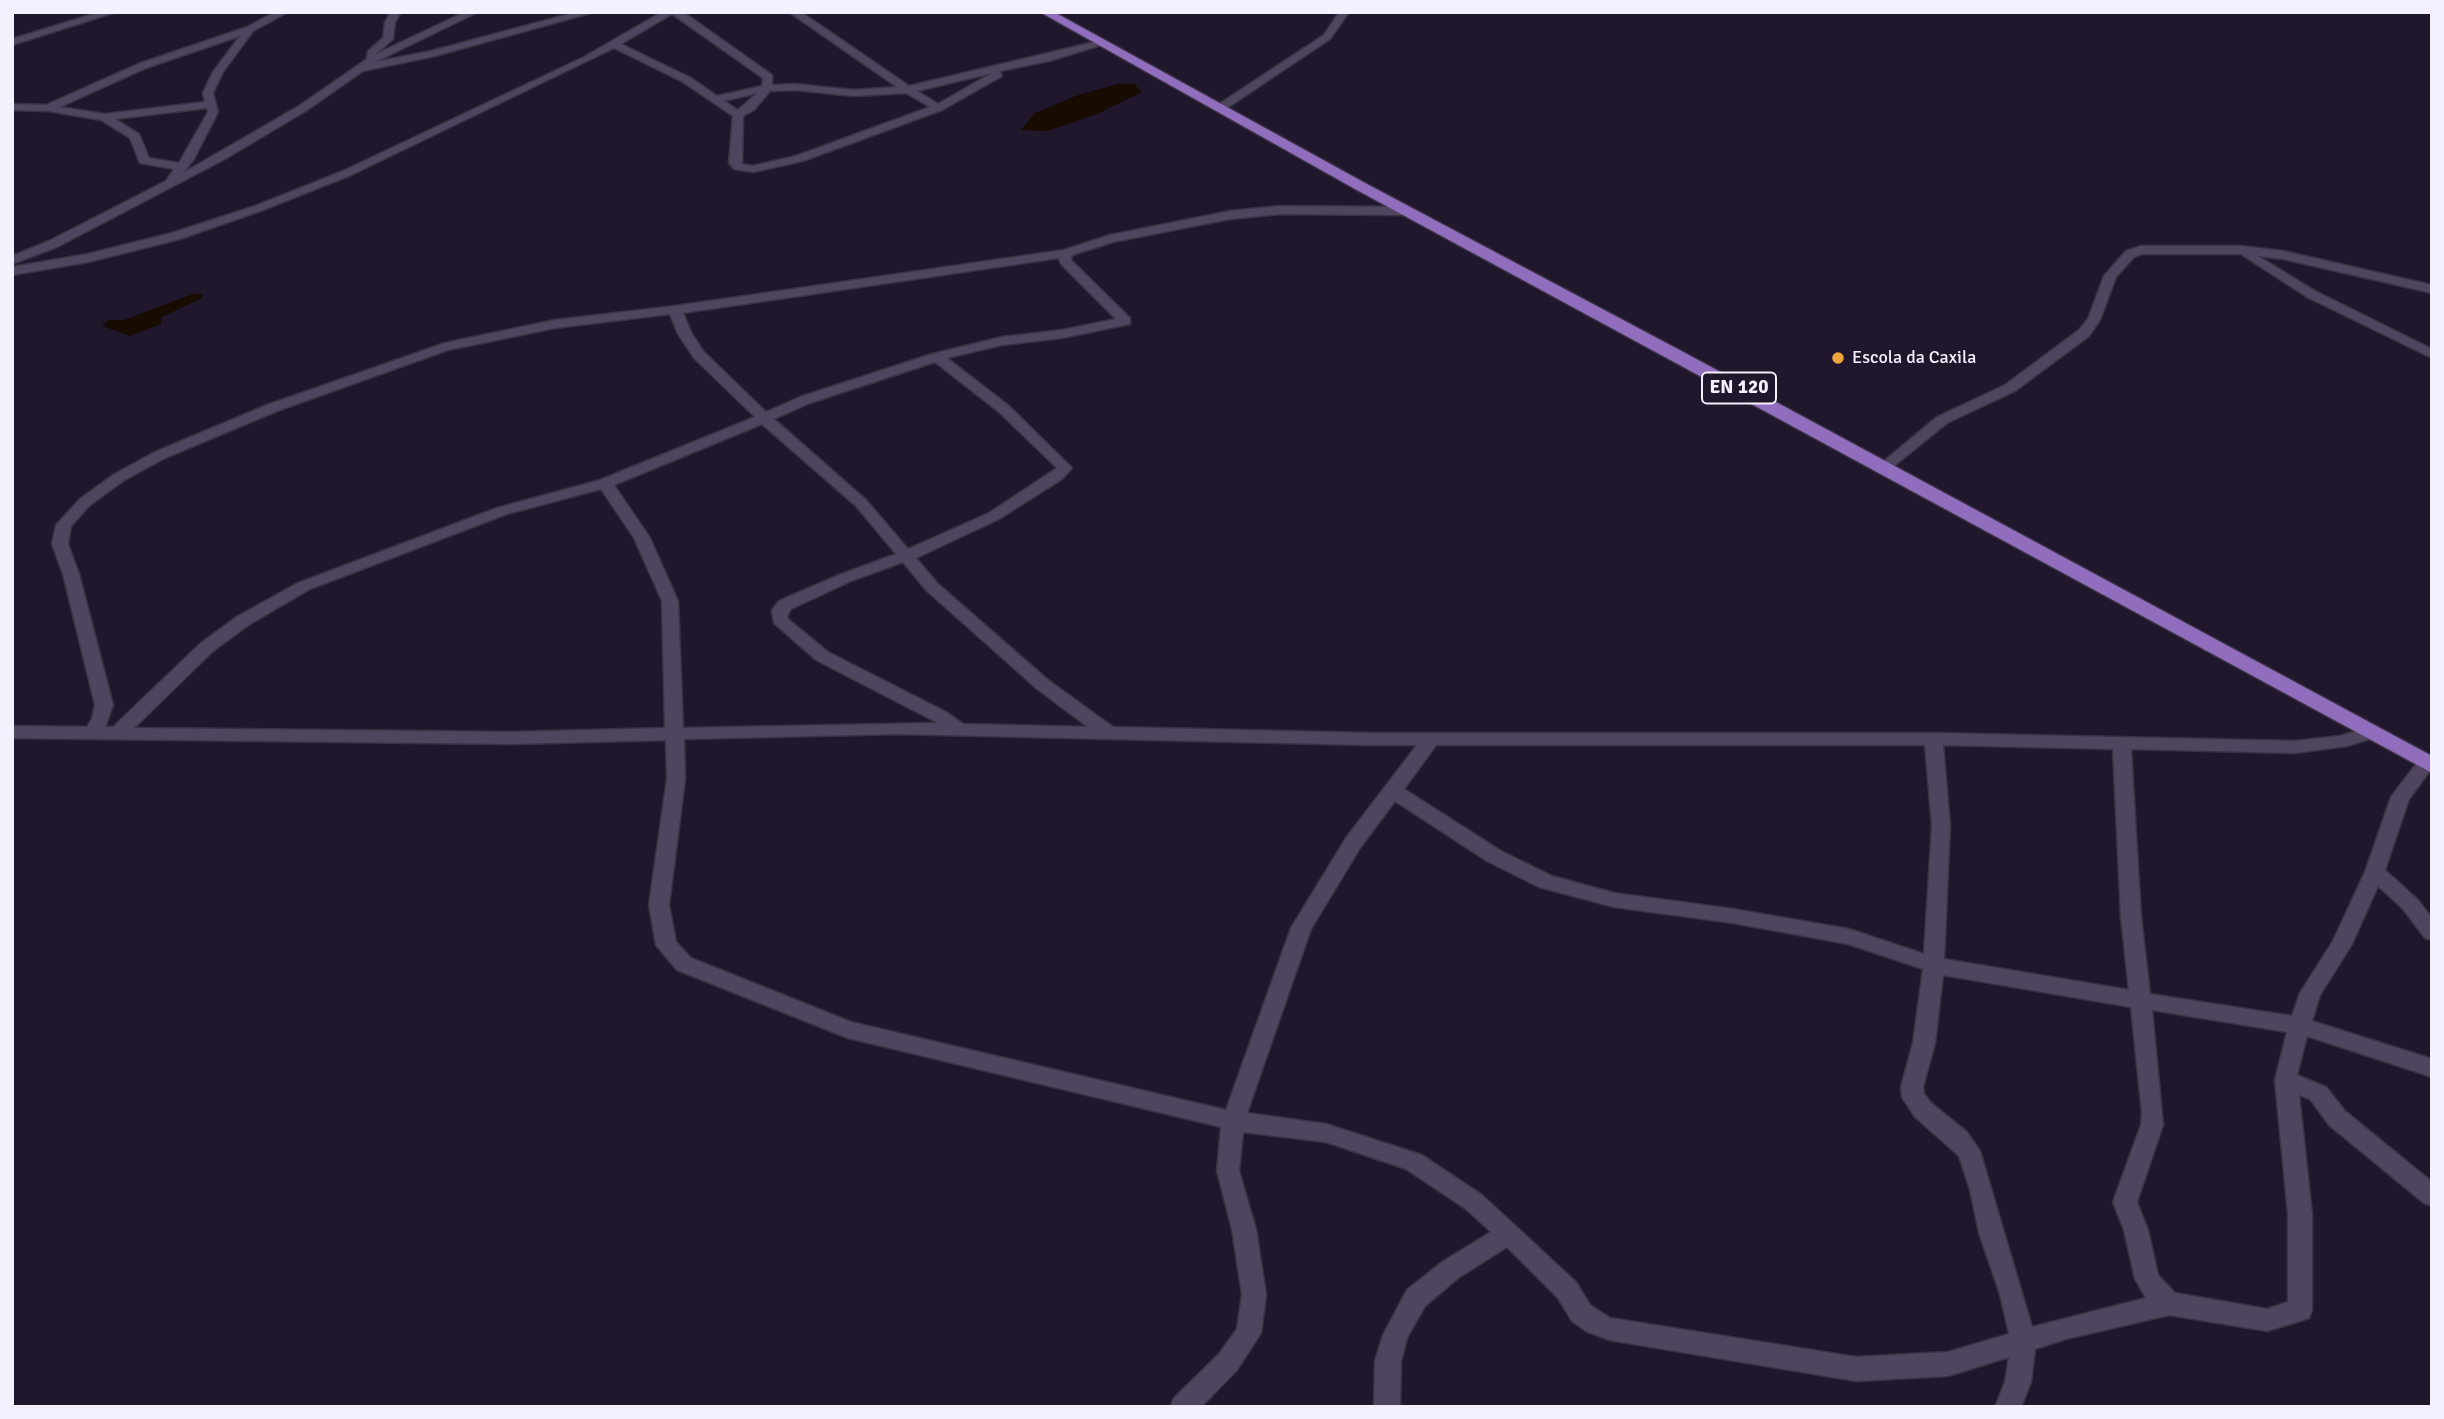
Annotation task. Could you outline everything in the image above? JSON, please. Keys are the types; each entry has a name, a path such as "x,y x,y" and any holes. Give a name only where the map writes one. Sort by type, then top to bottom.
{"main road":[{"name":"EN 120","path":"1051,13 1406,211 1884,467 2429,765"}],"street":[{"path":"12,42 111,12"},
{"path":"12,114 43,107 142,66 250,29 283,12"},
{"path":"372,60 371,53 388,39 390,22 396,12"},
{"path":"12,260 53,244 221,157 303,108 372,60 473,12"},
{"path":"361,68 432,54 589,12"},
{"path":"12,271 88,258 176,236 259,208 347,173 616,45 668,12"},
{"path":"676,12 768,76 767,88 750,108 738,115"},
{"path":"794,12 907,90 938,108"},
{"path":"1220,108 1327,37 1344,12"},
{"path":"168,184 182,167 213,112 208,93 218,72 250,29"},
{"path":"717,99 767,88 814,88 865,93 907,90 1103,43"},
{"path":"616,45 687,80 738,115"},
{"path":"970,77 998,74 1054,56"},
{"path":"738,115 735,163 738,167 753,169 799,159 938,108 998,74"},
{"path":"12,107 43,107 104,117 211,104"},
{"path":"104,117 135,136 144,161 182,167"},
{"path":"93,732 101,719 104,705 71,574 60,544 64,525 85,502 118,478 160,455 272,408 445,347 555,324 675,310 1066,253 1110,239 1230,215 1281,210 1406,211"},
{"path":"1884,467 1942,419 2010,388 2084,333 2094,320 2110,276 2130,254 2152,249 2241,250 2283,255 2432,289"},
{"path":"2241,250 2311,294 2432,354"},
{"path":"119,732 207,647 244,620 304,586 502,511 605,483 805,400 937,357 1002,341 1062,334 1125,321 1066,261 1066,253"},
{"path":"675,310 684,334 699,355 764,418 861,503 932,586 1042,684 1109,733"},
{"path":"937,357 1004,409 1065,468 1058,476 994,516 906,556 845,578 785,606 780,610 779,616 782,623 822,656 940,716 960,730"},
{"path":"605,483 642,538 670,601 676,779 659,905 666,945 684,964 848,1030 1233,1121 1326,1133 1415,1162 1474,1202 1509,1233 1567,1290 1581,1313 1595,1323 1609,1329 1856,1369 1948,1364 2079,1325 2169,1304 2267,1320 2300,1310 2300,1214 2286,1080 2310,993 2342,944 2375,872 2400,797 2429,765"},
{"path":"12,732 513,738 897,728 1431,739 1933,739 2295,747 2341,742 2370,733"},
{"path":"1183,1407 1228,1362 1249,1333 1254,1295 1244,1229 1228,1171 1233,1121 1301,928 1353,843 1431,739"},
{"path":"1933,739 1941,825 1934,965 1924,1043 1912,1087 1913,1097 1923,1110 1959,1139 1969,1151 1982,1190 1991,1233 2012,1294 2023,1343 2018,1382 2008,1407"},
{"path":"2122,743 2131,917 2152,1125 2125,1202 2136,1230 2147,1279 2169,1304"},
{"path":"1392,790 1494,856 1546,882 1614,900 1733,916 1849,937 1934,965 1977,974 2301,1026 2432,1068"},
{"path":"2375,872 2410,904 2432,933"},
{"path":"2286,1080 2318,1093 2337,1118 2432,1196"},
{"path":"1387,1407 1388,1361 1395,1335 1416,1298 1450,1270 1509,1233"}],"shaded area":[{"path":"1118,84 1134,84 1142,92 1099,113 1063,126 1046,131 1021,130 1035,113 1078,95"},
{"path":"193,294 202,294 202,298 162,317 161,324 130,336 102,326 108,320 124,320"}],"place":[{"name":"Escola da Caxila","path":"1838,358"}]}
